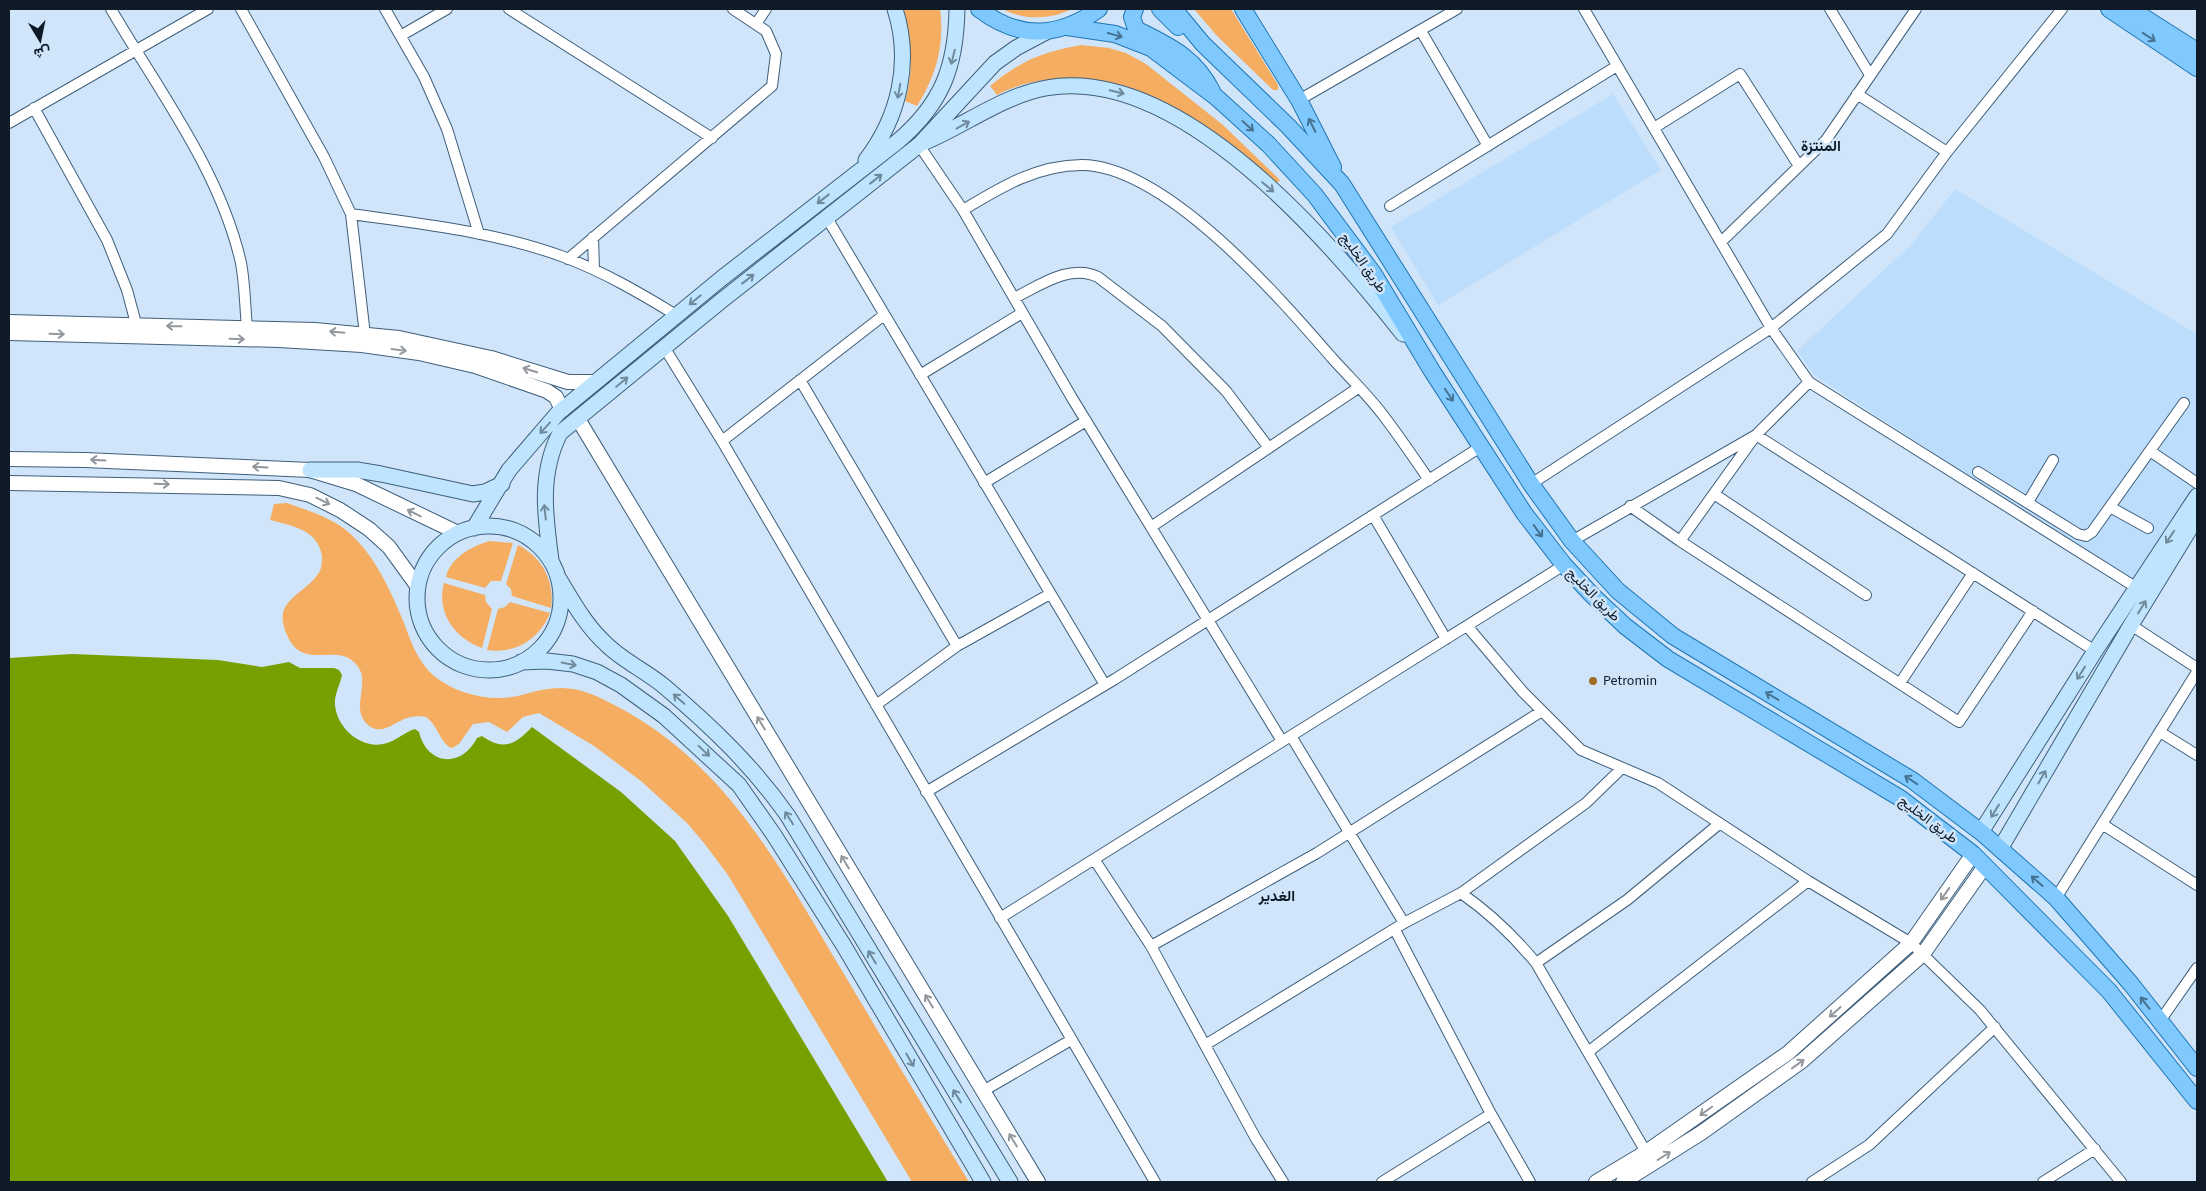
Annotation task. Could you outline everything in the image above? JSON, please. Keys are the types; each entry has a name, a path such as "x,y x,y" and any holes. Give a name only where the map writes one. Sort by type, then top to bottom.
{"main road":[{"path":"853,176 886,131 900,89 902,42 895,9"},
{"path":"474,528 526,449 562,410 676,315 910,131 937,98 944,85 954,50 958,9"},
{"path":"979,9 993,20 1012,28 1034,32 1048,31 1081,22 1099,9"},
{"path":"1135,9 1132,17 1136,29 1160,40 1202,71 1216,97"},
{"path":"1160,9 1213,60 1237,77"},
{"name":"طريق الخليج","path":"1174,9 1197,38 1288,126 1342,184 1531,484 1572,540 1618,591 1673,636 1912,780 1981,832 2056,898 2160,1021 2197,1068"},
{"path":"1243,9 1299,100 1342,184"},
{"path":"2109,9 2197,68"},
{"path":"2131,9 2197,51"},
{"name":"طريق الخليج","path":"1067,26 1115,34 1151,48 1216,97 1268,144 1315,195 1373,273 1432,370 1524,513 1564,565 1592,596 1650,647 1686,672 1900,798 1974,854 2109,991 2197,1101"},
{"path":"1010,1182 788,816 767,786 713,728 663,685 606,645 579,612 559,579 551,560 544,506 545,480 551,450 560,433 664,347 919,145 996,63 1016,48 1048,31"},
{"path":"919,145 1019,96 1045,88 1069,85 1094,87 1124,94 1148,103 1173,116 1210,140 1305,220 1349,266 1432,370"},
{"path":"310,470 357,470 473,494 485,492 502,484"},
{"path":"1981,832 2095,651 2197,496"},
{"path":"2000,849 2131,625 2197,517"},
{"path":"551,560 537,544 520,533 499,527 474,528 458,533 441,545 426,564 418,587 418,611 426,634 441,652 462,665 486,670 510,667 532,657 548,639 558,621 562,600 559,579"},
{"path":"521,662 547,661 573,664 597,672 621,685 664,716 739,785 774,834 844,946 983,1182"}],"street":[{"path":"110,9 201,159 225,210 241,264 248,328"},
{"path":"9,123 208,9"},
{"path":"241,9 324,157 351,214 365,334"},
{"path":"385,9 402,35 447,129 479,234"},
{"path":"402,35 447,9"},
{"path":"509,9 712,138"},
{"path":"568,258 772,86 776,54 766,31 733,9"},
{"path":"756,24 766,9"},
{"path":"1299,100 1457,9"},
{"path":"1584,9 1771,328 1809,382 2137,588"},
{"path":"1830,9 1870,75"},
{"path":"1721,242 1826,140 1916,9"},
{"path":"1531,484 1771,328 1887,234 1947,152 2062,9"},
{"path":"1421,31 1488,146"},
{"path":"1390,206 1617,66"},
{"path":"1654,128 1740,74 1799,166"},
{"path":"1858,94 1947,152"},
{"path":"34,108 107,240 127,290 138,331"},
{"path":"919,145 963,210 1086,421 1207,620 1348,833 1404,923"},
{"path":"963,210 1032,172 1060,166 1083,165 1109,169 1136,181 1173,203 1231,250 1271,288 1382,413 1429,480"},
{"path":"351,214 479,234 568,258 612,277 676,315"},
{"path":"827,218 1105,685"},
{"path":"593,237 594,270"},
{"path":"1014,298 1068,273 1087,272 1098,277 1162,326 1226,392 1269,448"},
{"path":"920,375 1022,313"},
{"path":"722,441 884,315"},
{"path":"9,322 362,345 419,353 476,366 547,391 556,397 562,410"},
{"path":"9,333 248,328 365,334 399,338 490,358 568,382 594,382"},
{"path":"664,347 722,441 1155,1182"},
{"path":"800,380 957,646"},
{"path":"1680,541 1756,436 1809,382"},
{"path":"1151,528 1358,388"},
{"path":"1978,472 2078,534 2086,536 2092,532 2184,403"},
{"path":"578,419 1038,1182"},
{"path":"984,482 1086,421"},
{"path":"1572,540 1756,436"},
{"path":"1756,436 2095,651"},
{"path":"926,792 1105,685 1482,446"},
{"path":"2150,451 2197,483"},
{"path":"9,459 86,460 310,470 356,484 458,533"},
{"path":"2028,502 2053,460"},
{"path":"9,483 279,488 310,495 340,510 369,529 389,547 418,587"},
{"path":"1714,494 1866,595"},
{"path":"1630,506 1680,541 1960,722 2033,611"},
{"path":"2110,507 2148,528"},
{"path":"1373,515 1446,639"},
{"path":"1000,918 1564,565"},
{"path":"1900,683 1972,573"},
{"path":"876,705 957,646 1050,594"},
{"path":"2131,625 2197,668"},
{"path":"1467,626 1542,711 1581,750 1621,769 1658,783 1808,881 1911,943 1980,1010 2121,1182"},
{"path":"2056,898 2197,672"},
{"path":"1151,946 1309,858 1542,711"},
{"path":"2160,732 2197,755"},
{"path":"1205,1045 1404,923 1462,893 1586,803 1621,769"},
{"path":"1536,963 1627,900 1719,824"},
{"path":"2102,824 2197,885"},
{"path":"1596,1182 1646,1152 1788,1053 1911,943 1974,854"},
{"path":"1094,859 1151,946 1255,1136 1283,1182"},
{"path":"1623,1182 1701,1133 1802,1061 1922,954 1985,866"},
{"path":"1588,1052 1808,881"},
{"path":"1462,893 1492,915 1514,936 1536,963 1646,1152"},
{"path":"1395,930 1491,1114 1530,1182"},
{"path":"2160,1021 2197,968"},
{"path":"1812,1182 1869,1145 1994,1027"},
{"path":"983,1091 1072,1040"},
{"path":"1382,1182 1491,1114"},
{"path":"2043,1182 2094,1149"}],"shaded area":[{"path":"902,9 940,9 941,35 938,60 924,95 917,106 905,101 911,66"},
{"path":"1002,9 1072,9 1046,17 1028,17"},
{"path":"1194,9 1231,9 1278,85 1278,90 1273,90 1217,36"},
{"path":"1081,45 1109,48 1126,53 1146,64 1223,125 1280,180 1276,184 1184,116 1160,102 1135,91 1107,83 1078,79 1047,80 1026,84 997,95 990,86 1012,70 1043,54"},
{"path":"1613,94 1661,170 1438,305 1391,227"},
{"path":"1955,189 2197,334 2197,488 2136,585 1814,375 1797,351 1912,244"},
{"path":"287,503 333,521 361,544 386,583 419,658 428,670 443,683 476,696 488,698 511,697 557,688 583,691 610,703 655,730 690,757 721,789 774,859 969,1182 912,1182 728,875 687,823 641,781 594,746 539,713 523,717 507,732 489,722 473,724 459,744 452,748 445,743 434,725 426,717 407,718 382,729 376,729 366,723 360,709 362,677 355,663 347,657 338,655 310,655 302,652 294,646 287,635 283,623 283,614 286,606 318,574 321,568 322,556 320,547 315,540 303,530 270,520 274,504"},
{"path":"489,541 513,543 501,581 491,581 485,588 446,577 457,558 475,546"},
{"path":"518,545 534,556 545,571 551,588 551,608 512,596 511,589 506,584"},
{"path":"444,583 485,595 486,602 492,609 482,648 464,638 450,623 445,614 443,604"},
{"path":"510,602 550,613 539,631 525,643 507,650 487,650 498,609 505,607"},
{"path":"72,654 218,660 262,667 289,662 300,668 334,668 339,670 342,675 335,698 337,714 346,730 353,736 369,744 378,745 391,742 415,729 419,732 423,743 429,751 437,757 445,759 462,755 477,738 482,736 489,741 508,744 520,738 532,727 621,792 675,841 728,916 888,1182 9,1182 9,658"}],"place":[{"name":"Petromin","path":"1593,681"}],"district":[{"name":"المنتزة","path":"1821,146"},
{"name":"الغدير","path":"1277,896"}]}
